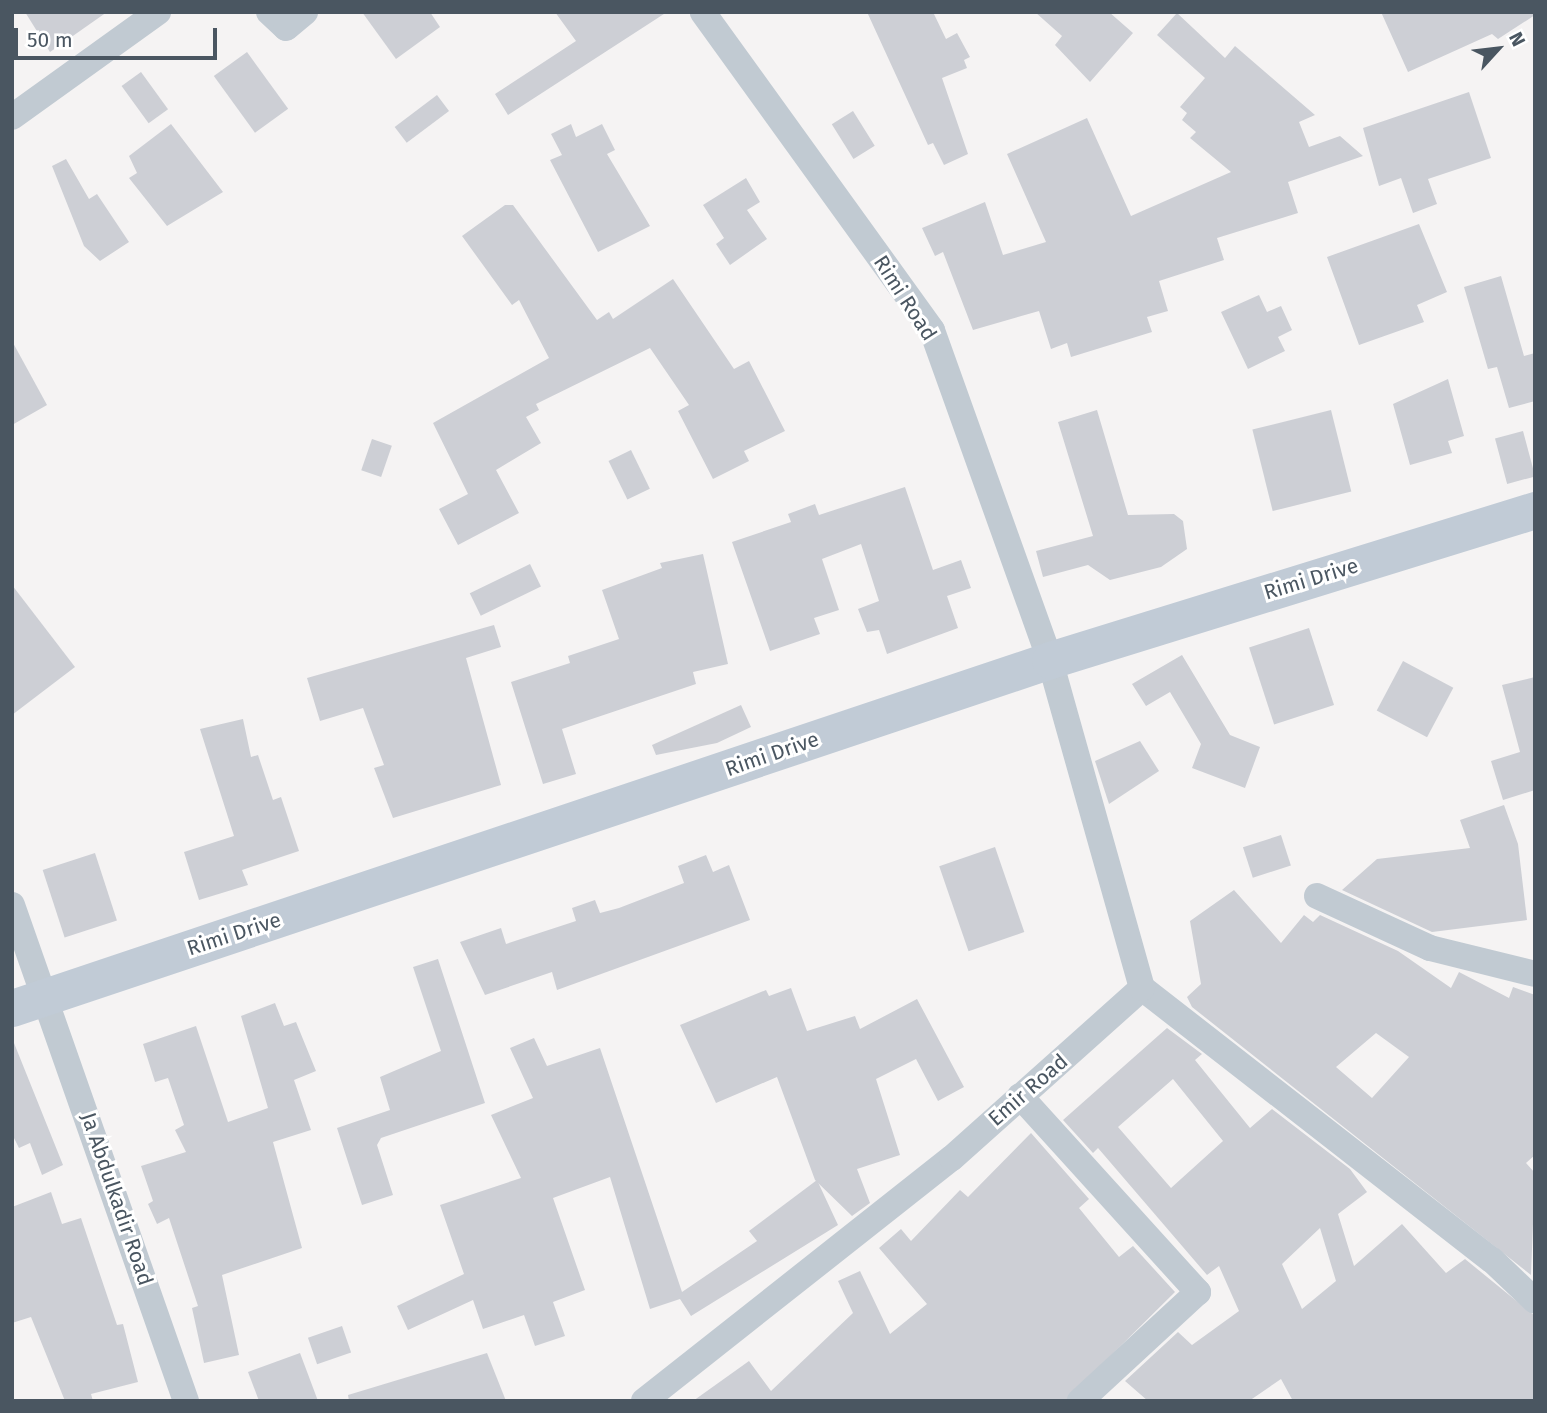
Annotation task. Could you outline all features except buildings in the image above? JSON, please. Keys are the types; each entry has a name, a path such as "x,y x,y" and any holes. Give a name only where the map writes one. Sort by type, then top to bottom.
{"street":[{"path":"12,117 158,12"},
{"path":"269,12 286,28 305,12"},
{"name":"Rimi Road","path":"703,12 932,330 1050,660"},
{"name":"Rimi Drive","path":"12,1008 1050,660 1535,510"},
{"path":"1050,660 1142,989 1532,1291"},
{"path":"1317,896 1430,948 1535,974"},
{"name":"Ja Abdulkadir Road","path":"12,905 48,996 186,1401"},
{"name":"Emir Road","path":"644,1401 1020,1097 1142,989"},
{"path":"1020,1097 1198,1292 1080,1401"}]}
